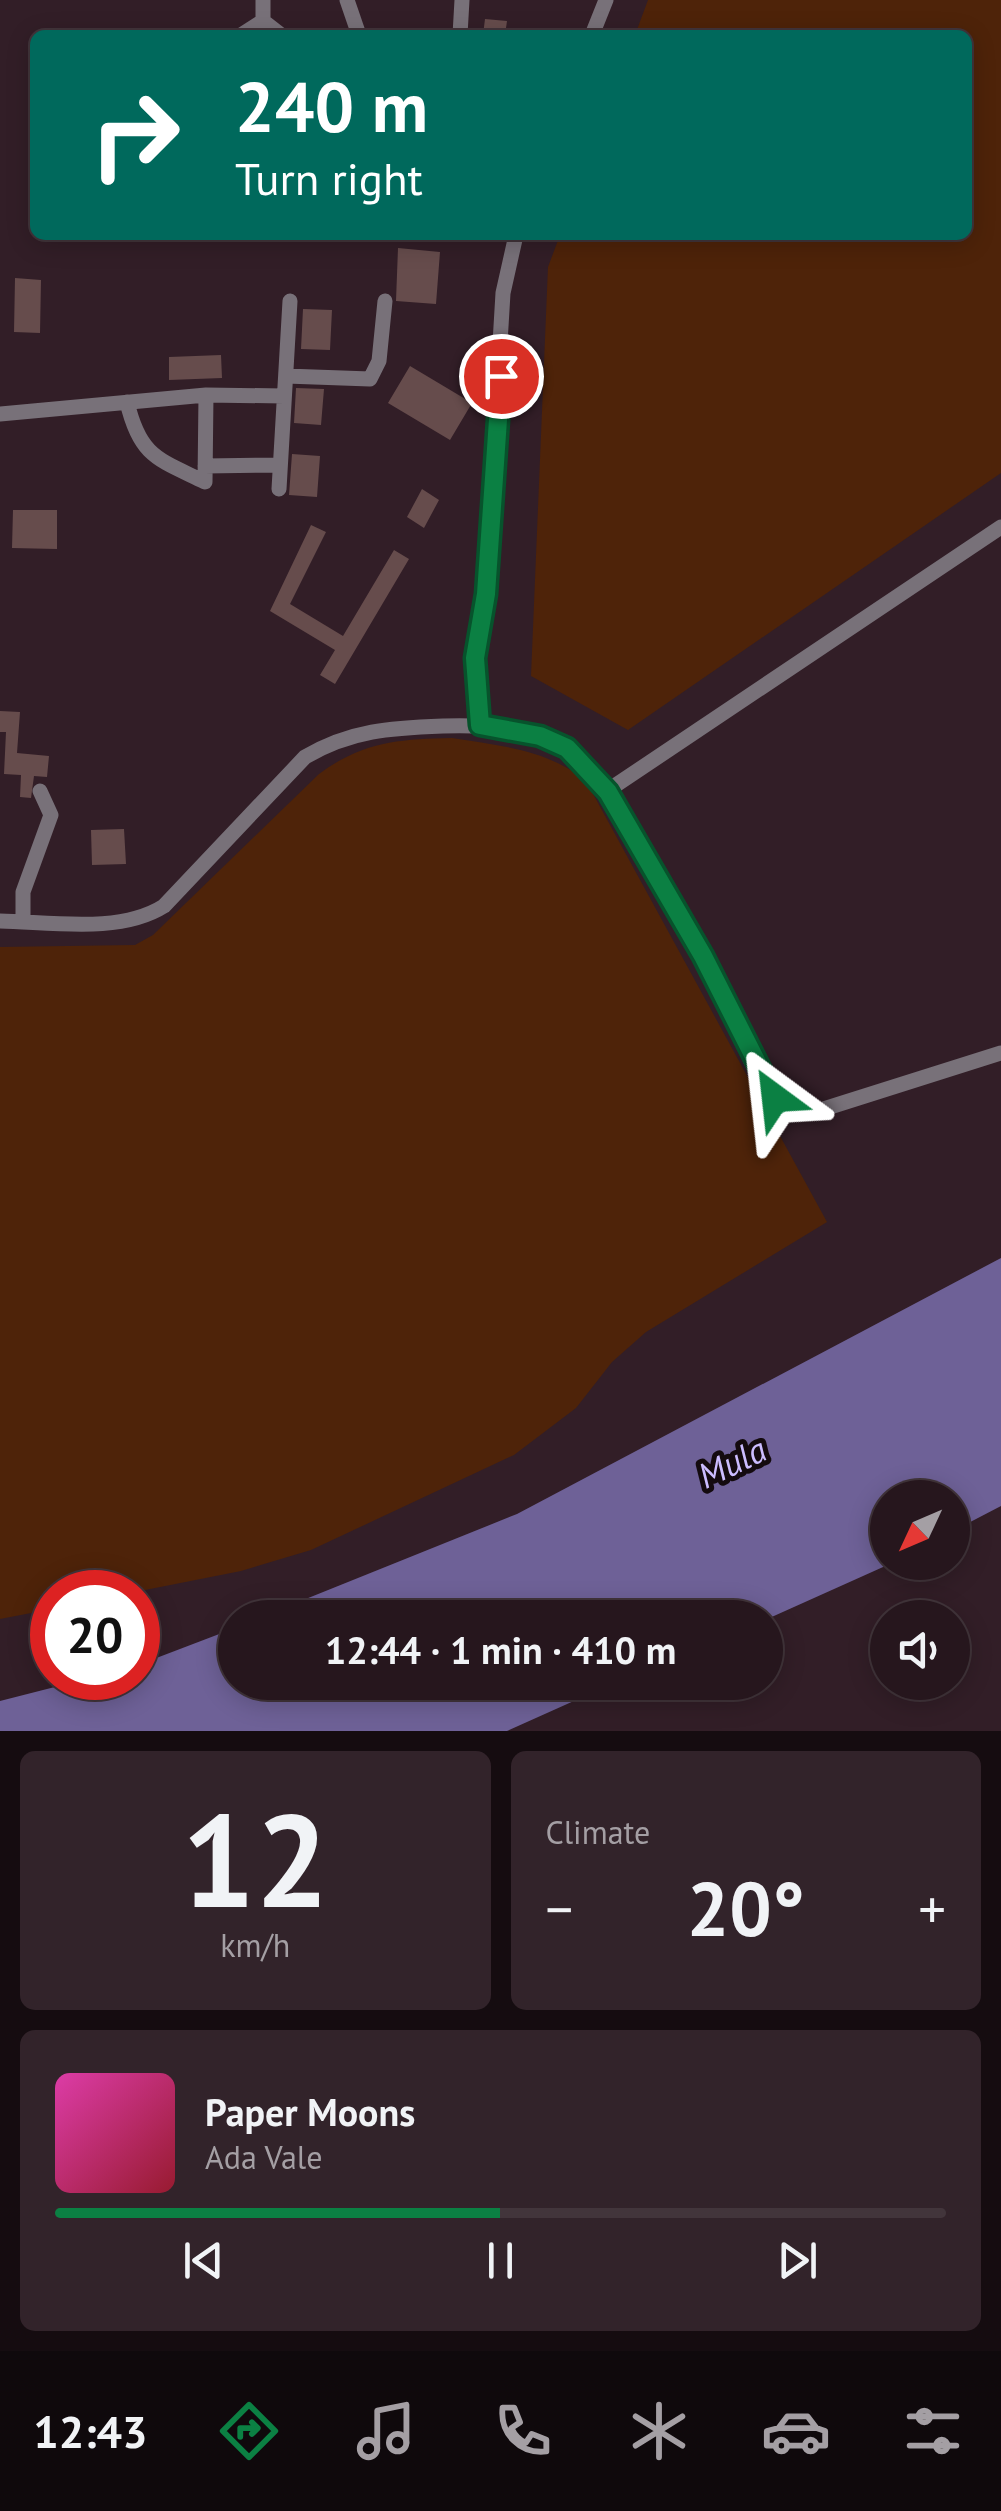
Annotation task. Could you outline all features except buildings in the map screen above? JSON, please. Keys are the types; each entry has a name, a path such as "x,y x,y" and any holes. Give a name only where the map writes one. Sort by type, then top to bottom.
{"lane":[{"path":"262,0 263,21 275,30"},
{"path":"347,0 357,30"},
{"path":"460,30 462,0"},
{"path":"594,30 606,0"},
{"path":"249,30 263,21"},
{"path":"480,725 475,658 486,594 503,292 515,240"},
{"path":"279,489 290,300"},
{"path":"286,376 370,379 379,361 385,301"},
{"path":"0,414 206,395 284,396"},
{"path":"127,402 134,436 149,452 205,482 206,395"},
{"path":"206,466 280,465"},
{"path":"608,792 1001,527"},
{"path":"0,921 118,922 148,916 164,906 306,757 334,740 370,729 480,725 540,736 567,748 608,792 703,956 763,1082 790,1109 811,1113 1001,1053"},
{"path":"23,922 22,892 51,816 40,790"}],"shaded area":[{"path":"648,0 1001,0 1001,473 628,730 531,676 548,267 558,240 972,240 972,30 637,30"},
{"path":"452,738 506,747 556,762 586,781 827,1222 646,1332 612,1362 576,1408 514,1455 311,1550 241,1571 160,1587 160,1570 30,1570 30,1613 0,1619 0,947 135,945 153,935 319,774 366,749"}],"water":[{"name":"Mula","path":"1001,1258 1001,1506 970,1522 970,1480 870,1480 870,1573 783,1612 783,1600 303,1600 517,1514"},
{"path":"218,1634 218,1700 576,1700 507,1731 0,1731 0,1701 30,1693 30,1700 160,1700 160,1657"}],"route":[{"path":"501,376 486,594 475,658 480,725 540,736 567,748 608,792 703,956 763,1082 775,1098"}]}
